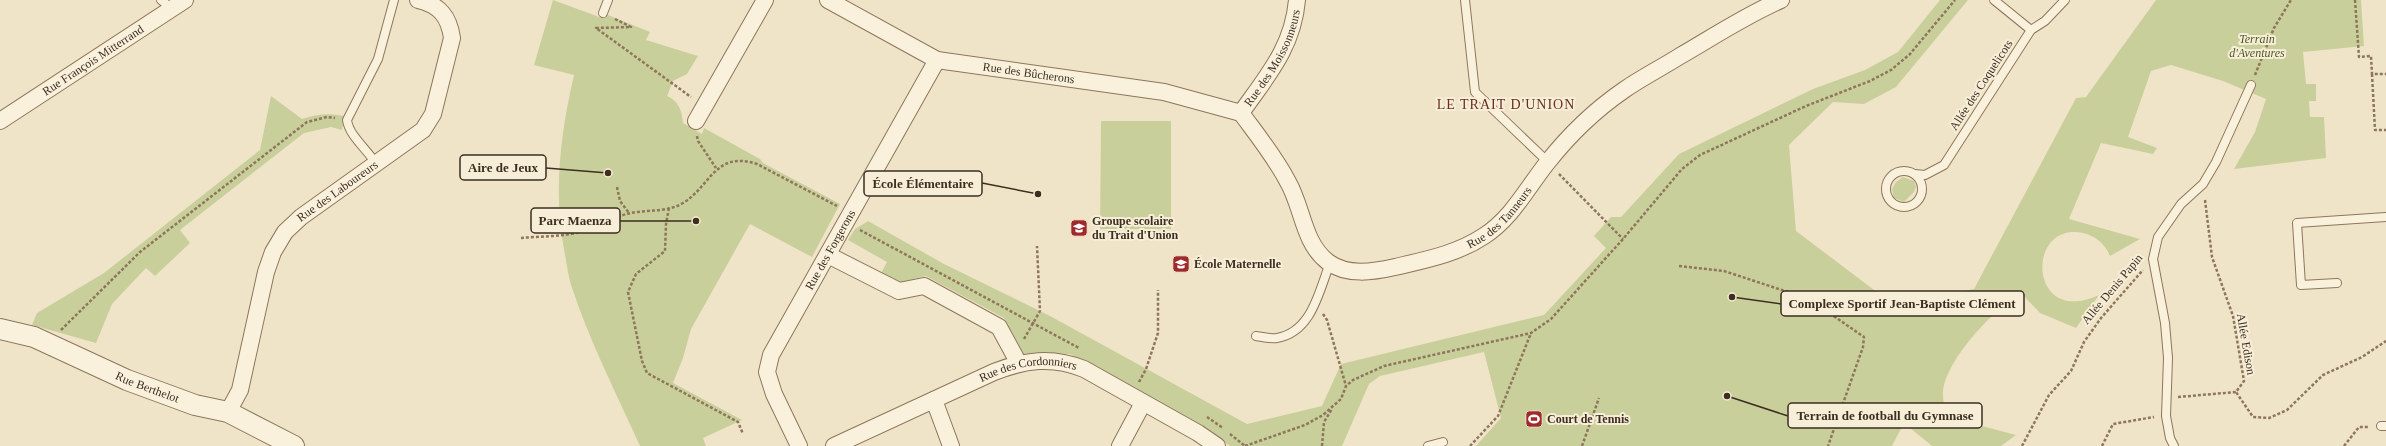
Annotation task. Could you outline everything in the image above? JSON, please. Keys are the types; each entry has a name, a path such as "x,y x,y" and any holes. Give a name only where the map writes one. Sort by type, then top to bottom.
{"street":[{"name":"Rue des Laboureurs","path":"228,412 240,390 266,272 273,252 285,232 301,217 423,130 432,114 452,38 450,26 442,12 436,6 418,0"},
{"path":"696,121 765,0"},
{"name":"Rue des Bûcherons","path":"828,0 852,6 937,60 1164,92 1241,114"},
{"name":"Rue des Moissonneurs","path":"1241,114 1282,55 1295,20 1297,0"},
{"name":"Rue des Tanneurs","path":"1241,114 1270,152 1289,183 1311,243 1330,263 1346,270 1369,272 1431,258 1466,246 1497,227 1516,207 1568,137 1623,90 1712,37 1781,0"},
{"name":"Rue François Mitterrand","path":"0,121 173,3"},
{"name":"Rue des Forgerons","path":"800,446 774,394 767,372 771,355 937,60"},
{"path":"828,255 899,291 924,286 999,327 1015,357"},
{"name":"Rue Berthelot","path":"0,329 48,343 127,380 195,405 228,412 294,446"},
{"name":"Rue des Cordonniers","path":"834,446 934,400 1015,357 1074,365 1217,446"},
{"path":"934,400 951,446"},
{"path":"1120,446 1137,400"}],"lane":[{"path":"376,164 370,154 348,127 347,120 378,59 394,0"},
{"path":"603,13 608,0"},
{"path":"1465,0 1474,92 1548,162"},
{"path":"1994,0 2031,30"},
{"name":"Allée des Coquelicots","path":"1944,165 1926,175 1915,174 1904,170 1893,174 1886,183 1886,195 1894,204 1906,207 1917,202 1929,180 1944,165 2031,30 2045,21 2065,0"},
{"name":"Allée Denis Papin","path":"2153,259 2158,236 2181,204 2203,184 2230,134 2251,85"},
{"path":"1915,174 1922,184 1922,191"},
{"path":"2337,283 2301,286 2297,223 2386,216"},
{"path":"2153,259 2165,323 2168,358 2166,416 2170,438 2174,446"},
{"path":"1256,336 1276,338 1299,329 1308,317 1330,263"},
{"path":"1428,446 1443,442"}],"path":[{"path":"1346,386 1364,374 1384,366 1531,333 1551,319 1623,239 1682,169 1700,155 1806,106 1891,70 1915,48 1955,0"},
{"path":"2251,85 2274,28 2292,0"},
{"path":"2355,0 2359,57 2371,56 2375,130 2386,130"},
{"path":"603,13 630,27 596,28 704,106"},
{"path":"2372,74 2386,74"},
{"path":"48,343 140,252 307,122 327,117 347,120"},
{"path":"696,121 698,142 716,168"},
{"path":"521,238 580,232 629,213 669,208 682,204 691,198 716,168 733,162 749,161 836,204 846,222 1080,349"},
{"path":"1548,162 1623,239"},
{"name":"Allée Edison","path":"2203,184 2212,257 2233,316 2244,381 2236,392"},
{"path":"617,187 620,201 629,213"},
{"path":"669,208 666,224 665,251 636,274 628,292 642,361 647,373 738,422 743,434"},
{"path":"1015,357 1019,347 1034,324 1040,311 1037,246"},
{"name":"Allée Denis Papin","path":"2022,446 2049,395 2071,372 2084,342 2101,318 2153,259"},
{"path":"1679,266 1724,271 1809,300 1864,337 1863,347 1828,446"},
{"path":"1137,400 1140,381 1146,369 1158,333 1158,290"},
{"path":"1315,302 1327,320 1346,386 1341,400 1334,407 1324,422 1322,446"},
{"path":"1470,446 1498,416 1531,333"},
{"path":"2167,397 2236,392 2253,417 2269,418 2286,410 2323,375 2362,357 2386,341"},
{"path":"1133,378 1147,385"},
{"path":"1582,446 1599,398"},
{"path":"1202,414 1215,422 1245,446 1304,424 1334,407"},
{"path":"2102,446 2114,424 2166,416"},
{"path":"2344,446 2359,428 2383,426"}],"green space":[{"path":"553,0 602,18 603,13 650,32 646,40 698,56 687,74 673,81 667,96 671,98 679,107 682,114 683,123 702,134 704,128 760,159 763,163 840,204 812,257 750,224 691,329 683,358 673,383 742,420 703,438 706,446 640,446 594,346 578,306 568,270 561,232 559,210 562,142 574,75 534,65"},
{"name":"Terrain d'Aventures","path":"1940,0 1968,0 1896,87 1864,104 1833,102 1789,145 1796,231 1894,305 1974,289 2076,98 2086,97 2156,0 2361,0 2364,46 2303,52 2306,84 2316,84 2316,101 2309,101 2310,117 2324,117 2326,158 2234,169 2255,132 2266,99 2223,81 2171,65 2151,71 2128,137 2157,148 2153,154 2101,143 2069,219 2140,239 2110,256 2100,241 2083,233 2064,234 2051,242 2044,256 2043,272 2047,287 2058,298 2076,301 2099,295 2076,328 2040,313 2023,295 1999,310 1972,337 1951,368 1945,383 1943,399 1950,423 1967,422 2016,435 2001,446 1932,446 1904,423 1892,446 1476,446 1501,418 1484,352 1380,376 1369,384 1342,446 1230,446 1208,430 1070,354 1025,357 1004,318 926,276 897,283 880,275 887,262 848,240 855,229 868,221 944,264 1050,316 1247,424 1322,406 1341,364 1544,315 1606,248 1594,236 1611,217 1621,217 1679,154 1813,89 1865,70 1898,52"},
{"path":"271,96 302,119 323,114 344,116 342,130 331,127 304,133 180,230 190,243 155,276 146,268 112,304 96,343 32,325 37,313 104,273 260,150"},
{"path":"1101,121 1171,121 1171,229 1100,229"},
{"path":"1903,177 1914,181 1916,187 1914,192 1904,202 1894,198 1892,189 1896,182"}],"place":[{"name":"Aire de Jeux","path":"608,173"},
{"name":"École Élémentaire","path":"1038,194"},
{"name":"Parc Maenza","path":"696,221"},
{"name":"Groupe scolaire du Trait d'Union","path":"1079,228"},
{"name":"École Maternelle","path":"1181,264"},
{"name":"Complexe Sportif Jean-Baptiste Clément","path":"1732,297"},
{"name":"Terrain de football du Gymnase","path":"1727,396"},
{"name":"Court de Tennis","path":"1534,419"}],"district":[{"name":"LE TRAIT D'UNION","path":"1506,104"}]}
